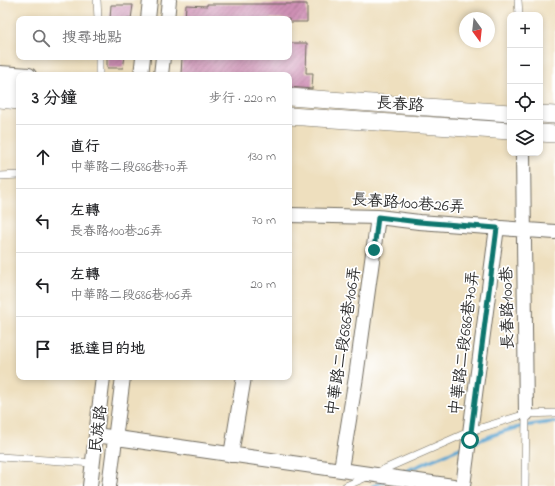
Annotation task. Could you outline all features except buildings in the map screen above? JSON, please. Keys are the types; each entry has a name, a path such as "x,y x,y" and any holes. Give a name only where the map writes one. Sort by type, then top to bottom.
{"street":[{"path":"148,16 150,0"},
{"path":"167,16 169,0"},
{"path":"141,72 143,60"},
{"path":"161,72 163,60"},
{"path":"0,73 16,74"},
{"path":"0,84 16,84"},
{"name":"長春路","path":"292,97 507,113"},
{"path":"0,99 16,101"},
{"path":"0,105 16,106"},
{"path":"543,114 555,115"},
{"name":"長春路","path":"292,116 507,131"},
{"path":"543,133 555,134"},
{"name":"長春路100巷","path":"523,156 526,417"},
{"name":"長春路100巷26弄","path":"292,215 378,217 419,222 524,229"},
{"name":"中華路二段686巷106弄","path":"341,469 356,377 378,217"},
{"name":"中華路二段686巷70弄","path":"463,486 497,228"},
{"path":"524,229 555,232"},
{"name":"民族路","path":"90,486 104,380"},
{"name":"民族路","path":"109,486 123,380"},
{"path":"231,455 244,380"},
{"path":"96,435 453,486"}],"lane":[{"path":"97,0 98,16"},
{"path":"518,0 519,12"},
{"path":"99,60 99,72"},
{"path":"0,176 16,176"},
{"path":"346,486 371,475 469,440 526,417 555,413"},
{"path":"526,417 526,486"},
{"path":"0,457 93,463"}],"waterway":[{"path":"473,443 513,429 555,422"},
{"path":"401,473 465,446"},
{"path":"373,486 385,481"}],"route":[{"path":"374,250 378,217 419,222 497,228 470,440"}]}
